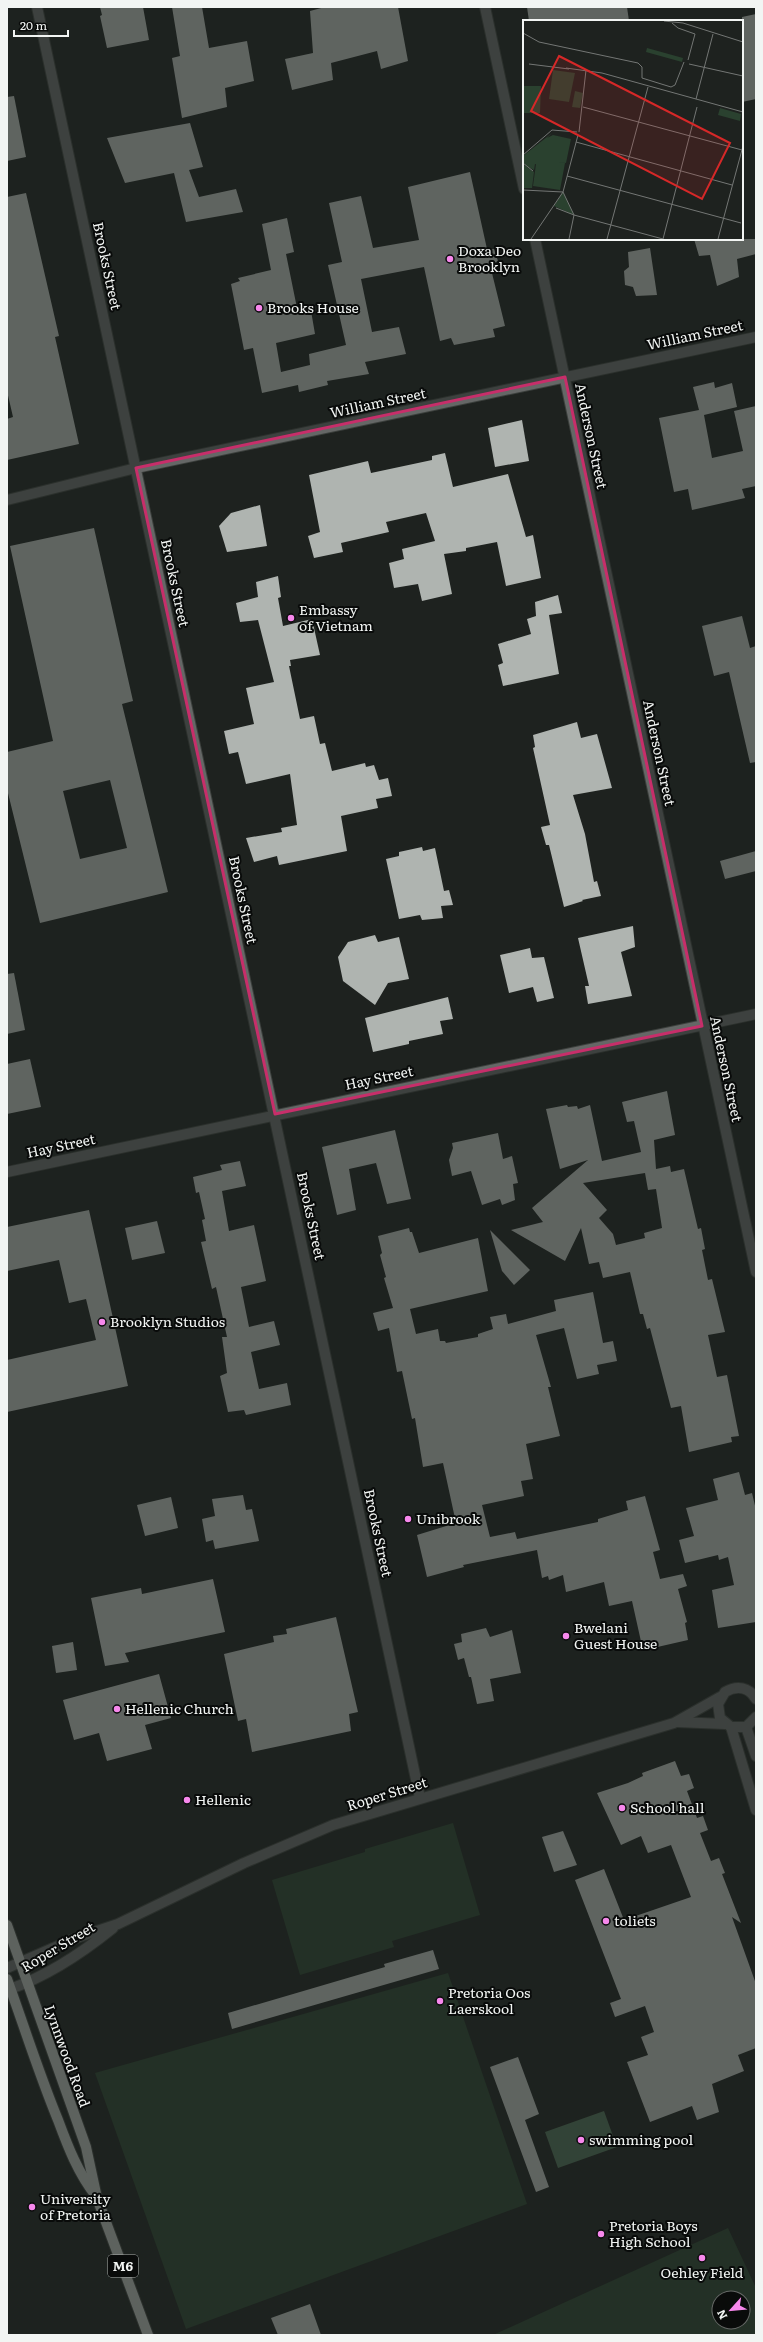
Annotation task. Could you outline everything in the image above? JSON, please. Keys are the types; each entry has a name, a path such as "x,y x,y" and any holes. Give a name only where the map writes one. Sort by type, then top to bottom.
{"main road":[{"name":"Lynnwood Road","path":"7,1924 86,2147 97,2198 148,2335"},
{"name":"Lynnwood Road","path":"9,1984 46,2090 73,2160 83,2179 97,2198"}],"street":[{"name":"Brooks Street","path":"37,7 275,1114 420,1798"},
{"path":"485,7 523,184"},
{"name":"Anderson Street","path":"535,240 702,1026 756,1272"},
{"name":"William Street","path":"7,500 136,468 756,337"},
{"name":"Hay Street","path":"7,1172 275,1114 756,1014"},
{"name":"Roper Street","path":"7,1968 20,1964 76,1938 118,1924 244,1863 326,1828 420,1798 677,1722 720,1697 731,1688 745,1689 754,1694"},
{"path":"720,1697 718,1711 728,1725 756,1810"},
{"path":"756,1717 746,1727 756,1756"},
{"name":"Roper Street","path":"677,1722 746,1727"},
{"name":"Roper Street","path":"9,1984 27,1983 84,1950 118,1924"}],"highlighted area":[{"path":"565,377 702,1026 275,1114 136,468"}],"shaded area":[{"path":"453,1823 480,1915 392,1941 394,1947 300,1975 272,1880 365,1852 365,1849"},
{"path":"448,1973 527,2204 186,2329 95,2073"},
{"name":"swimming pool","path":"604,2111 617,2147 558,2168 545,2132"},
{"name":"Oehley Field","path":"728,2228 756,2288 756,2335 493,2335"}],"building":[{"path":"100,7 143,7 149,40 107,48 100,16 102,15"},
{"path":"172,7 202,7 209,48 247,41 254,81 225,88 227,107 182,118 172,58 180,56"},
{"path":"325,7 398,7 408,61 381,69 377,51 331,63 333,80 292,90 285,59 313,53 310,11"},
{"path":"527,7 627,7 629,20 529,20"},
{"path":"756,14 756,99 743,102 743,20 742,17"},
{"path":"14,96 26,157 7,161 7,97"},
{"path":"190,123 203,167 189,170 199,197 236,189 243,212 186,222 174,173 125,183 107,138"},
{"path":"470,172 487,249 494,249 498,261 490,265 505,326 493,329 495,337 454,345 451,338 440,341 424,267 361,279 372,332 399,327 406,354 365,362 369,374 327,381 328,385 299,392 298,385 262,393 253,348 244,350 231,284 240,281 238,278 271,270 262,224 287,218 294,252 286,254 297,308 310,305 315,334 276,343 281,372 310,365 309,354 346,345 328,265 342,262 329,203 361,196 373,248 419,240 408,187"},
{"path":"26,193 59,336 55,337 79,444 7,460 7,419 13,417 7,391 7,197"},
{"path":"756,239 756,254 737,259 739,277 717,286 710,255 699,256 694,240"},
{"path":"650,248 657,295 636,296 633,287 625,285 624,271 629,267 628,252"},
{"path":"714,382 715,388 732,383 737,407 704,415 712,458 743,451 734,411 756,406 756,486 742,489 745,498 692,510 688,489 674,492 659,418 699,410 693,387"},
{"path":"522,420 529,461 495,467 488,428"},
{"path":"445,453 453,487 508,474 526,537 533,535 541,578 506,586 497,542 466,548 466,551 444,554 452,594 422,601 418,584 394,588 389,563 404,559 402,549 435,541 426,513 386,522 389,532 341,543 343,552 314,558 308,536 320,532 309,475 368,461 371,473 432,460 432,456"},
{"path":"260,505 267,546 227,552 219,526 231,513"},
{"path":"94,528 133,701 122,704 168,892 40,923 7,789 7,752 53,741 10,546","holes":["110,780 127,848 80,859 63,791"]},
{"path":"278,576 281,597 278,598 283,626 312,619 320,655 290,660 291,666 289,666 300,719 314,716 320,744 325,743 332,771 365,763 366,767 374,765 379,780 388,778 392,796 376,799 378,808 341,816 347,851 279,865 277,856 254,862 246,838 282,832 281,828 297,825 290,774 246,784 238,752 229,754 224,731 254,724 246,688 274,682 258,620 240,622 236,603 258,597 256,582"},
{"path":"558,595 562,613 549,615 559,674 503,686 498,665 503,663 498,644 531,634 527,619 536,616 535,602"},
{"path":"742,616 750,648 756,646 756,762 750,763 729,672 714,676 702,626"},
{"path":"577,722 581,738 597,734 612,788 573,795 585,834 594,882 597,881 601,896 582,900 583,901 564,907 549,845 546,845 541,827 550,825 533,748 535,747 533,735"},
{"path":"422,847 423,851 435,848 444,891 449,890 453,905 441,906 443,918 422,920 420,915 399,919 386,859 399,856 399,852"},
{"path":"756,851 756,871 725,879 720,861"},
{"path":"633,926 635,947 621,952 632,996 588,1004 585,986 589,986 578,938"},
{"path":"375,935 378,942 399,937 409,979 388,983 375,1005 343,981 338,957 348,942"},
{"path":"530,948 532,958 544,957 554,998 537,1002 533,987 509,993 500,955"},
{"path":"14,973 25,1030 7,1034 7,974"},
{"path":"448,997 453,1019 440,1021 443,1034 409,1041 409,1044 373,1052 365,1018"},
{"path":"30,1059 41,1107 7,1114 7,1064"},
{"path":"667,1091 675,1135 654,1140 656,1169 670,1166 671,1172 684,1169 698,1229 701,1228 705,1249 702,1250 708,1280 712,1279 725,1332 708,1335 717,1377 727,1375 739,1436 731,1437 732,1442 689,1452 681,1406 671,1408 650,1328 647,1329 643,1314 640,1314 630,1272 603,1278 599,1262 589,1264 581,1228 565,1261 511,1230 543,1222 532,1208 588,1160 560,1169 546,1109 567,1105 568,1107 577,1106 578,1109 590,1105 602,1161 641,1152 634,1121 627,1122 622,1102","holes":["645,1173 648,1190 656,1189 662,1228 644,1233 645,1238 616,1245 613,1234 599,1218 607,1210 583,1183"]},
{"path":"395,1130 411,1199 387,1204 376,1163 349,1169 356,1210 337,1215 322,1147"},
{"path":"498,1133 503,1159 512,1156 518,1183 513,1184 515,1200 502,1205 500,1199 482,1205 471,1171 452,1176 449,1160 453,1148 452,1143"},
{"path":"240,1161 246,1186 222,1191 229,1231 254,1225 266,1281 241,1287 249,1327 274,1321 280,1345 251,1352 259,1389 287,1383 291,1405 246,1415 244,1410 228,1412 220,1376 227,1373 222,1337 227,1337 216,1287 212,1289 201,1242 206,1241 202,1220 205,1219 199,1192 196,1193 193,1177 222,1170 220,1165"},
{"name":"Brooklyn Studios","path":"89,1210 128,1386 7,1412 7,1360 96,1340 86,1299 69,1303 59,1260 7,1271 7,1227"},
{"path":"157,1221 165,1253 132,1260 125,1228"},
{"path":"409,1228 410,1232 412,1232 419,1253 478,1238 488,1291 410,1309 416,1334 438,1329 440,1341 445,1341 446,1343 478,1337 478,1334 493,1329 490,1317 506,1314 508,1324 556,1311 554,1300 593,1292 603,1343 613,1341 617,1361 597,1365 599,1374 577,1379 564,1328 536,1335 551,1387 548,1387 560,1436 526,1444 533,1479 521,1481 524,1496 482,1505 490,1537 515,1532 517,1539 598,1522 598,1519 628,1510 626,1501 645,1496 660,1550 653,1552 660,1579 683,1574 687,1586 678,1589 687,1622 685,1623 688,1640 653,1648 652,1644 642,1646 632,1601 609,1606 604,1582 566,1592 563,1575 549,1580 548,1576 542,1578 537,1550 463,1565 464,1567 427,1577 417,1535 456,1523 443,1463 423,1467 415,1418 412,1419 402,1371 397,1372 389,1328 378,1331 373,1313 393,1308 384,1278 386,1277 380,1255 382,1253 378,1236"},
{"path":"490,1230 530,1270 514,1285 502,1271"},
{"path":"739,1472 745,1495 752,1493 756,1510 756,1622 718,1628 712,1590 734,1585 728,1557 719,1560 718,1555 685,1563 679,1540 694,1536 686,1508 718,1500 713,1479"},
{"path":"243,1495 246,1510 252,1509 259,1541 215,1549 213,1540 206,1542 202,1519 215,1516 212,1499"},
{"path":"171,1497 178,1528 145,1536 137,1505"},
{"path":"213,1579 225,1632 125,1653 129,1662 105,1666 91,1598 141,1588 142,1594"},
{"path":"336,1617 358,1712 349,1714 351,1731 252,1752 246,1719 238,1721 224,1654 274,1642 273,1636 287,1634 286,1629"},
{"path":"486,1628 490,1637 512,1630 521,1673 490,1679 494,1701 477,1704 471,1677 469,1677 464,1658 458,1660 454,1644 462,1642 461,1634"},
{"path":"73,1642 77,1670 56,1673 52,1646"},
{"name":"Hellenic Church","path":"159,1674 171,1718 145,1725 152,1749 107,1761 99,1733 74,1740 63,1700"},
{"path":"675,1761 681,1776 689,1774 694,1788 687,1791 697,1818 703,1816 708,1830 700,1833 711,1861 719,1858 725,1873 722,1874 741,1923 732,1917 756,1984 756,2048 738,2055 744,2071 712,2084 719,2112 697,2120 692,2106 650,2122 627,2062 648,2055 641,2037 654,2032 645,2006 615,2017 610,2003 621,1999 575,1880 604,1869 624,1920 691,1897 671,1845 648,1853 641,1836 621,1845 597,1793 628,1783 643,1776 642,1773"},
{"path":"563,1831 577,1865 554,1872 542,1837"},
{"path":"433,1950 439,1969 232,2029 228,2013 385,1967 384,1964"},
{"path":"518,2057 539,2114 525,2120 549,2187 536,2192 490,2067"},
{"path":"310,2304 321,2335 278,2335 271,2318"}],"place":[{"name":"Doxa Deo Brooklyn","path":"450,259"},
{"name":"Brooks House","path":"259,308"},
{"name":"Embassy of Vietnam","path":"291,618"},
{"name":"Brooklyn Studios","path":"102,1322"},
{"name":"Unibrook","path":"408,1519"},
{"name":"Bwelani Guest House","path":"566,1636"},
{"name":"Hellenic Church","path":"117,1709"},
{"name":"Hellenic","path":"187,1800"},
{"name":"School hall","path":"622,1808"},
{"name":"toliets","path":"606,1921"},
{"name":"Pretoria Oos Laerskool","path":"440,2001"},
{"name":"swimming pool","path":"581,2140"},
{"name":"University of Pretoria","path":"32,2207"},
{"name":"Pretoria Boys High School","path":"601,2234"},
{"name":"Oehley Field","path":"702,2258"}]}
